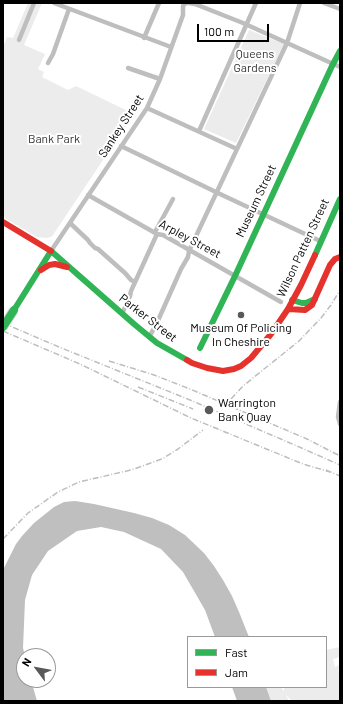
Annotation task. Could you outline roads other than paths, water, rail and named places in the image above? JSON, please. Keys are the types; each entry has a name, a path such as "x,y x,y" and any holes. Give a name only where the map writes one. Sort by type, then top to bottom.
{"main road":[{"name":"Museum Street","path":"200,348 263,214 336,65 340,51"},
{"name":"Wilson Patten Street","path":"244,364 271,334 288,309 340,199"},
{"name":"Parker Street","path":"3,223 51,251 149,337 174,354 195,364 218,371 227,371 244,364"},
{"path":"3,327 51,251"},
{"path":"288,309 301,310 312,305 330,265 335,259 340,257"},
{"path":"36,275 44,267 49,265 57,264 70,268"},
{"path":"292,300 306,303 314,299"}],"street":[{"path":"19,40 34,3"},
{"path":"54,3 171,48"},
{"path":"200,131 256,3"},
{"path":"149,337 188,257 226,170 287,43 300,3"},
{"path":"324,3 340,9"},
{"path":"144,38 159,4"},
{"path":"186,4 247,24 336,65"},
{"name":"Sankey Street","path":"51,251 147,108 160,79 186,4"},
{"path":"49,60 69,9"},
{"path":"128,68 160,79"},
{"path":"147,108 237,149"},
{"path":"121,146 216,193 320,241"},
{"name":"Arpley Street","path":"88,195 228,271 281,302"},
{"path":"122,314 156,233 173,199"},
{"path":"70,223 95,248 125,273 126,276 135,282"},
{"path":"340,402 338,417 340,424"}],"railway":[{"path":"231,399 243,386 299,341 321,318 340,290"},
{"path":"3,323 190,400 340,465"},
{"path":"3,331 80,364 191,418 303,464 330,472"},
{"path":"109,361 154,375 190,389 307,439 340,456"},
{"path":"138,387 193,409"},
{"path":"3,539 28,513 58,492 79,482 131,470 162,459 203,430"},
{"path":"326,470 340,476"}],"place":[{"name":"Museum Of Policing In Cheshire","path":"241,315"},
{"name":"Warrington Bank Quay","path":"209,410"}],"park label":[{"name":"Queens Gardens","path":"255,61"},
{"name":"Bank Park","path":"54,139"}]}
